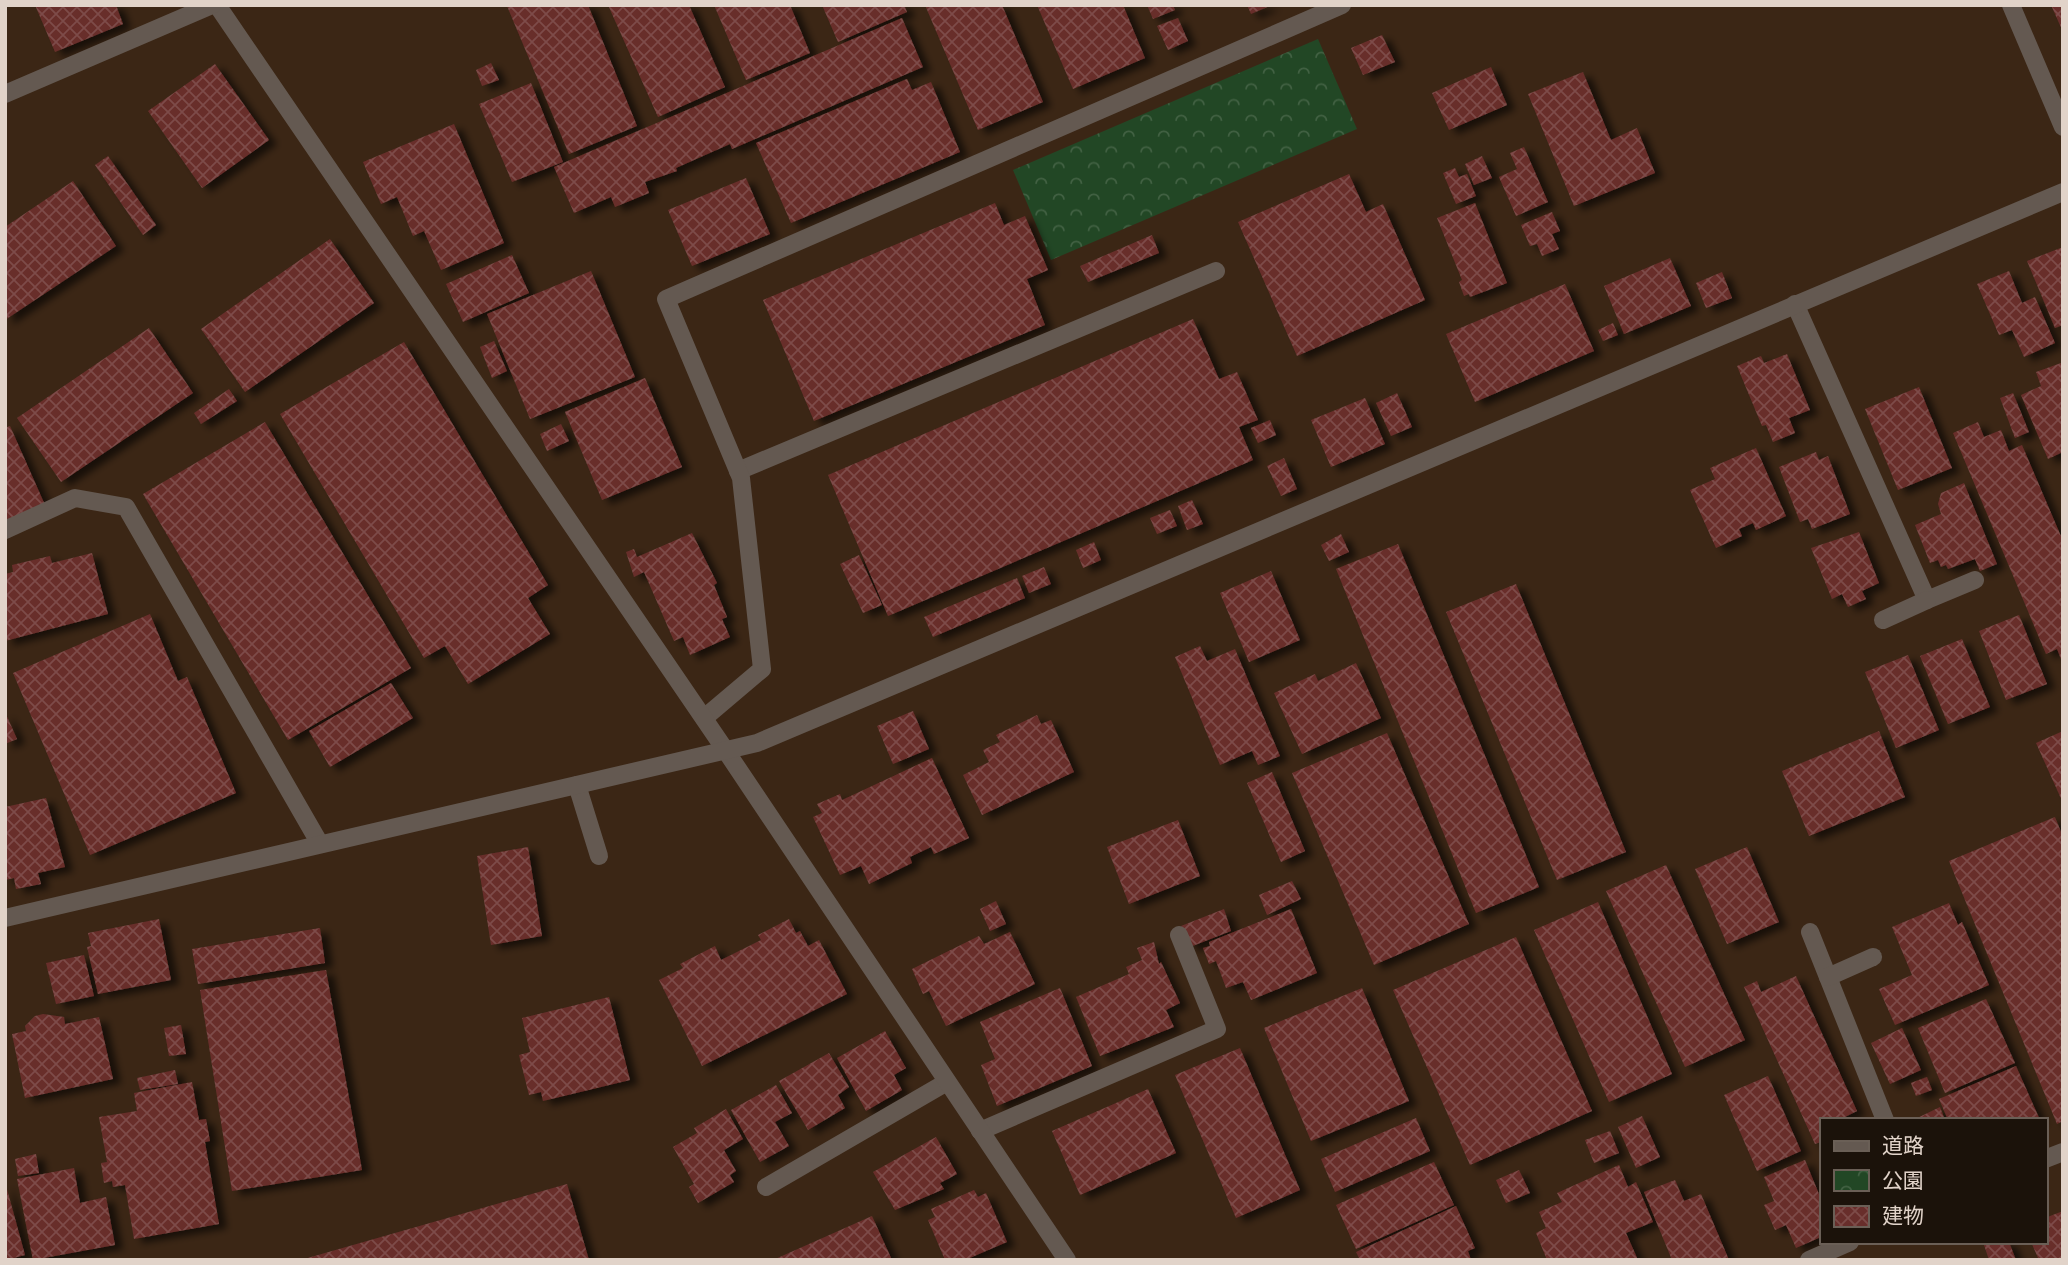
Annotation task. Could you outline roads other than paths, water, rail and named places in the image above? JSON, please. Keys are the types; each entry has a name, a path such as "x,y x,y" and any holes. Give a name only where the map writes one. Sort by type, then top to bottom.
{"street":[{"path":"5,94 212,5"},
{"path":"217,5 704,718 1067,1260"},
{"path":"704,718 762,669 738,471 666,299 1342,5"},
{"path":"2011,5 2063,127"},
{"path":"5,918 757,743 2063,192"},
{"path":"738,471 1216,271"},
{"path":"1795,304 1927,600"},
{"path":"5,530 75,498 126,508 320,844"},
{"path":"1883,620 1975,580"},
{"path":"577,785 599,856"},
{"path":"1810,932 1884,1118"},
{"path":"980,1131 1217,1029 1179,935"},
{"path":"1828,977 1873,957"},
{"path":"766,1187 947,1082"},
{"path":"1809,1260 1845,1244"}]}
